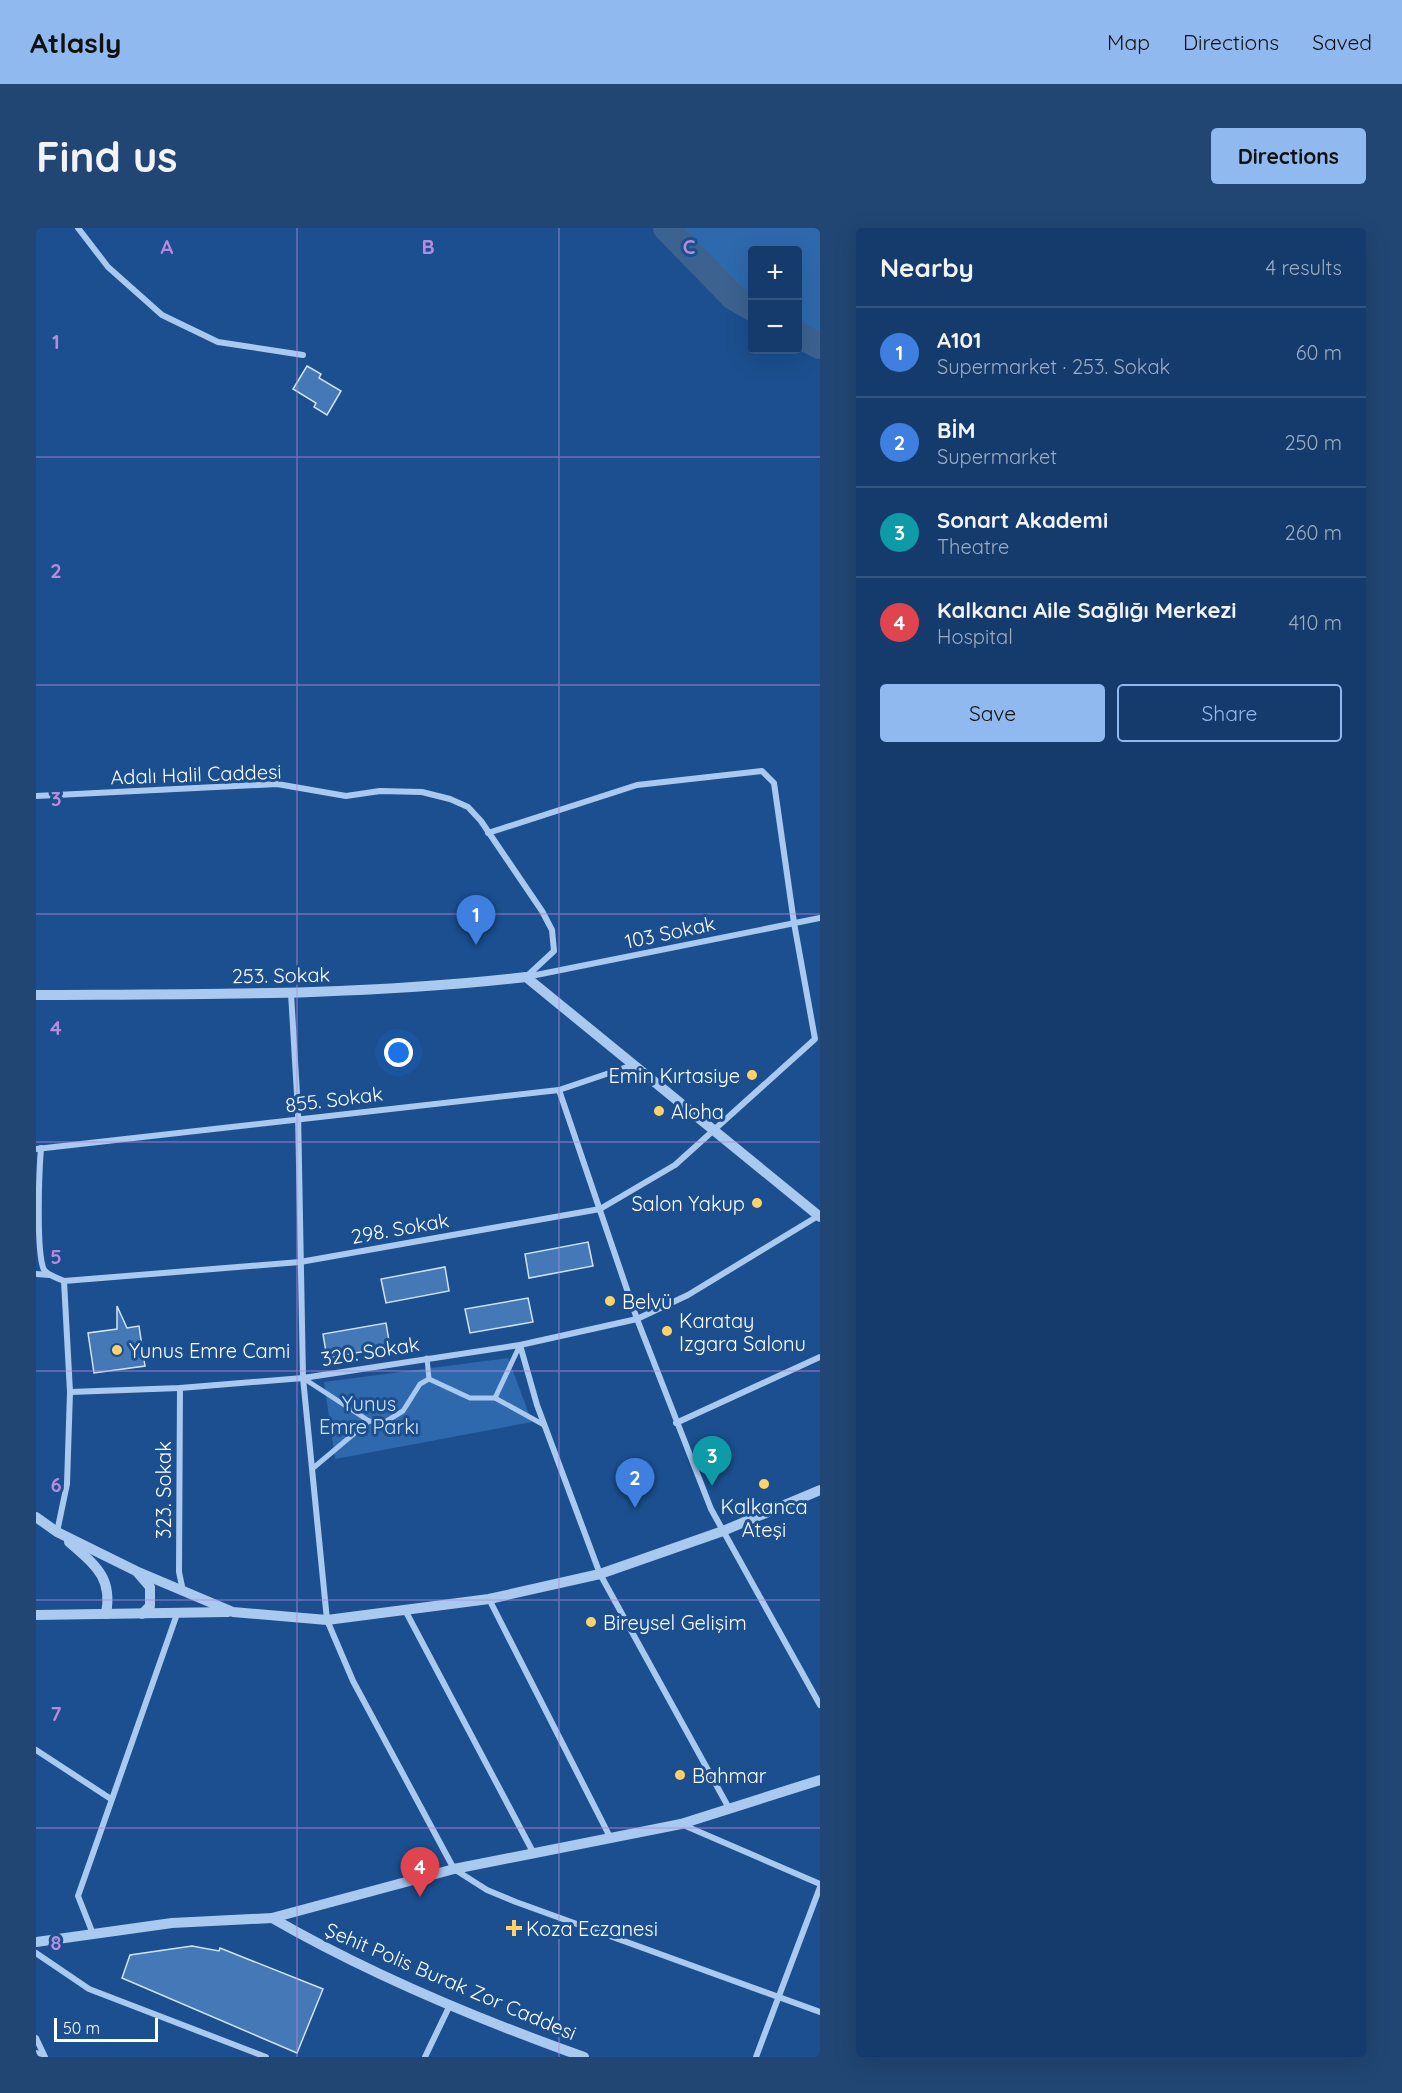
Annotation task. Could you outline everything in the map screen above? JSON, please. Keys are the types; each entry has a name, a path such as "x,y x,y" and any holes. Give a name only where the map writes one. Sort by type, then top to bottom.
{"street":[{"path":"78,228 108,267 162,315 218,342 303,355"},
{"path":"488,833 637,785 762,771 774,783 794,923"},
{"name":"Adalı Halil Caddesi","path":"36,796 277,784 346,796 380,791 422,792 468,807 542,911 552,930 554,951 526,977"},
{"name":"103 Sokak","path":"526,977 820,918"},
{"name":"298. Sokak","path":"64,1281 300,1262 600,1209 675,1165 716,1131 815,1039 794,923"},
{"path":"526,977 819,1217"},
{"name":"253. Sokak","path":"36,995 291,993 442,987 526,977"},
{"path":"291,993 303,1378 327,1620 354,1681 454,1869 487,1890 516,1902 820,2012"},
{"name":"855. Sokak","path":"39,1148 559,1090 633,1065"},
{"path":"559,1090 637,1319 711,1509 820,1705"},
{"path":"39,1148 37,1256 43,1269 64,1281 70,1392 68,1484 57,1532"},
{"name":"320. Sokak","path":"70,1392 180,1388 303,1378 520,1346 637,1319 688,1295 819,1217"},
{"path":"36,1274 50,1275"},
{"path":"495,1398 520,1346"},
{"path":"520,1346 544,1425 600,1574 730,1810"},
{"path":"676,1424 820,1357"},
{"path":"427,1358 429,1379"},
{"path":"303,1378 369,1421 385,1422 403,1411 420,1384 429,1379"},
{"path":"429,1379 470,1398 495,1398 544,1425"},
{"name":"323. Sokak","path":"180,1388 179,1572 183,1592"},
{"path":"312,1469 369,1421"},
{"path":"36,1615 233,1612 327,1620 489,1599 600,1574 723,1531 820,1490"},
{"path":"36,1517 93,1563 105,1579 109,1597 106,1614"},
{"path":"57,1532 136,1571 233,1612"},
{"path":"136,1571 150,1587 150,1606 142,1614"},
{"path":"489,1599 611,1839"},
{"path":"405,1610 533,1852"},
{"path":"93,1934 78,1896 177,1614"},
{"path":"36,1750 111,1799"},
{"path":"36,1942 172,1923 272,1918 454,1869 681,1824 820,1780"},
{"path":"681,1824 820,1886 756,2057"},
{"name":"Şehit Polis Burak Zor Caddesi","path":"272,1918 336,1955 518,2033 584,2057"},
{"path":"36,1953 89,1989 266,2057"},
{"path":"425,2057 450,2004"},
{"path":"36,2038 43,2057"},
{"path":"36,2055 43,2057"}],"green space":[{"path":"672,228 820,228 820,340 802,331 802,246 748,246 748,304 733,297"},
{"name":"Yunus Emre Parkı","path":"508,1358 532,1422 335,1459 324,1382"}],"building":[{"path":"307,366 321,374 319,378 341,391 327,415 314,407 316,403 293,389"},
{"path":"588,1242 593,1266 529,1278 525,1254"},
{"path":"445,1267 449,1291 386,1303 381,1279"},
{"path":"528,1298 533,1322 470,1333 465,1309"},
{"name":"Yunus Emre Cami","path":"117,1306 127,1328 139,1326 145,1366 94,1373 88,1333 117,1329"},
{"path":"386,1323 390,1347 327,1358 323,1334"},
{"path":"192,1946 219,1951 220,1948 323,1989 297,2053 122,1978 130,1955"}],"waterway":[{"path":"666,228 733,297 748,306"},
{"path":"802,337 820,346"}],"place":[{"name":"A101","path":"476,945"},
{"name":"Emin Kırtasiye","path":"752,1075"},
{"name":"Aloha","path":"659,1111"},
{"name":"Salon Yakup","path":"757,1203"},
{"name":"Belvü","path":"610,1301"},
{"name":"Karatay Izgara Salonu","path":"667,1331"},
{"name":"Yunus Emre Cami","path":"117,1350"},
{"name":"Kalkanca Ateşi","path":"764,1484"},
{"name":"Sonart Akademi","path":"712,1486"},
{"name":"BİM","path":"635,1508"},
{"name":"Bireysel Gelişim","path":"591,1622"},
{"name":"Bahmar","path":"680,1775"},
{"name":"Kalkancı Aile Sağlığı Merkezi","path":"420,1897"},
{"name":"Koza Eczanesi","path":"514,1928"}]}
